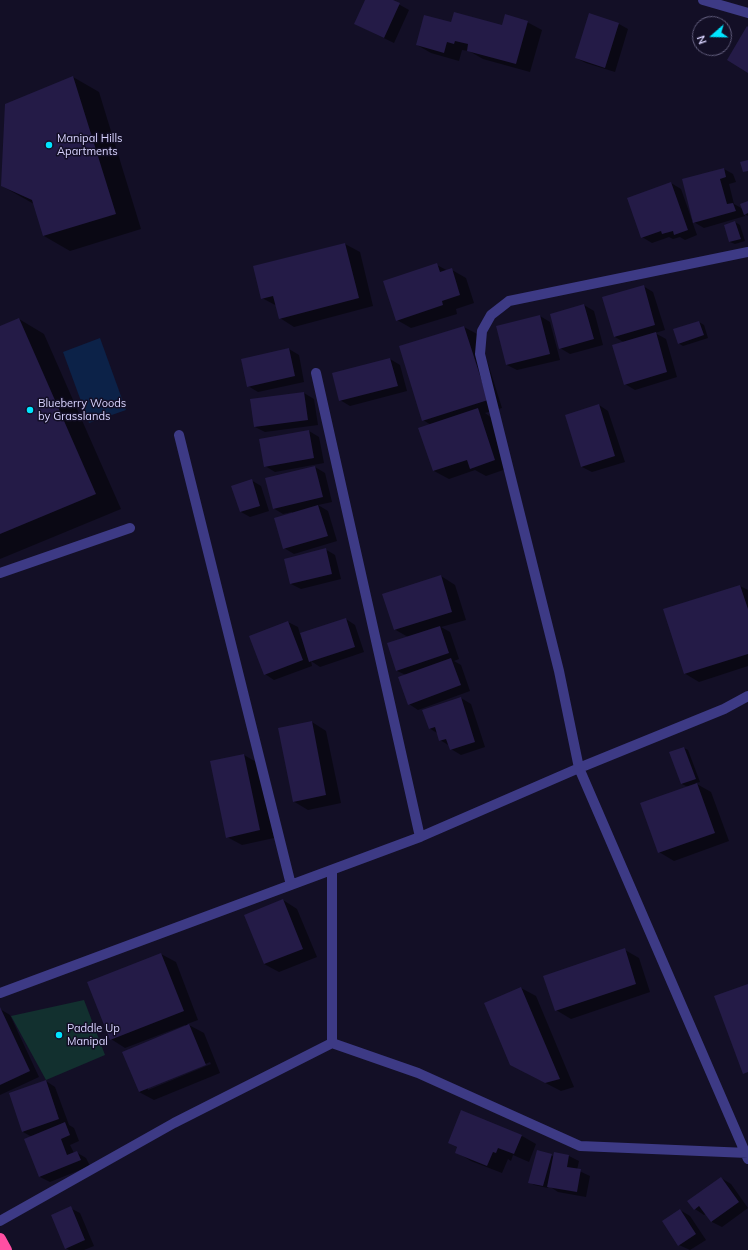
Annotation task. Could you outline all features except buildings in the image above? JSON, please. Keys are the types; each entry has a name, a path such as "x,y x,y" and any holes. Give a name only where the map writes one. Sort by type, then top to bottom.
{"highway":[{"path":"0,1239 6,1250"}],"street":[{"path":"703,0 748,13"},
{"path":"0,1221 174,1123 332,1043 418,1073 580,1146 747,1155 579,768 559,671 480,354 482,331 491,315 510,301 748,252"},
{"path":"316,373 420,837"},
{"path":"179,435 291,885"},
{"path":"0,574 130,528"},
{"path":"0,993 420,837 579,768 724,709 748,696"},
{"path":"332,870 332,1043"}],"green space":[{"name":"Paddle Up Manipal","path":"84,1000 105,1055 46,1080 11,1016"}],"water":[{"path":"100,338 126,410 89,423 63,352"}],"place":[{"name":"Manipal Hills Apartments","path":"49,145"},
{"name":"Blueberry Woods by Grasslands","path":"30,410"},
{"name":"Paddle Up Manipal","path":"59,1035"}]}
